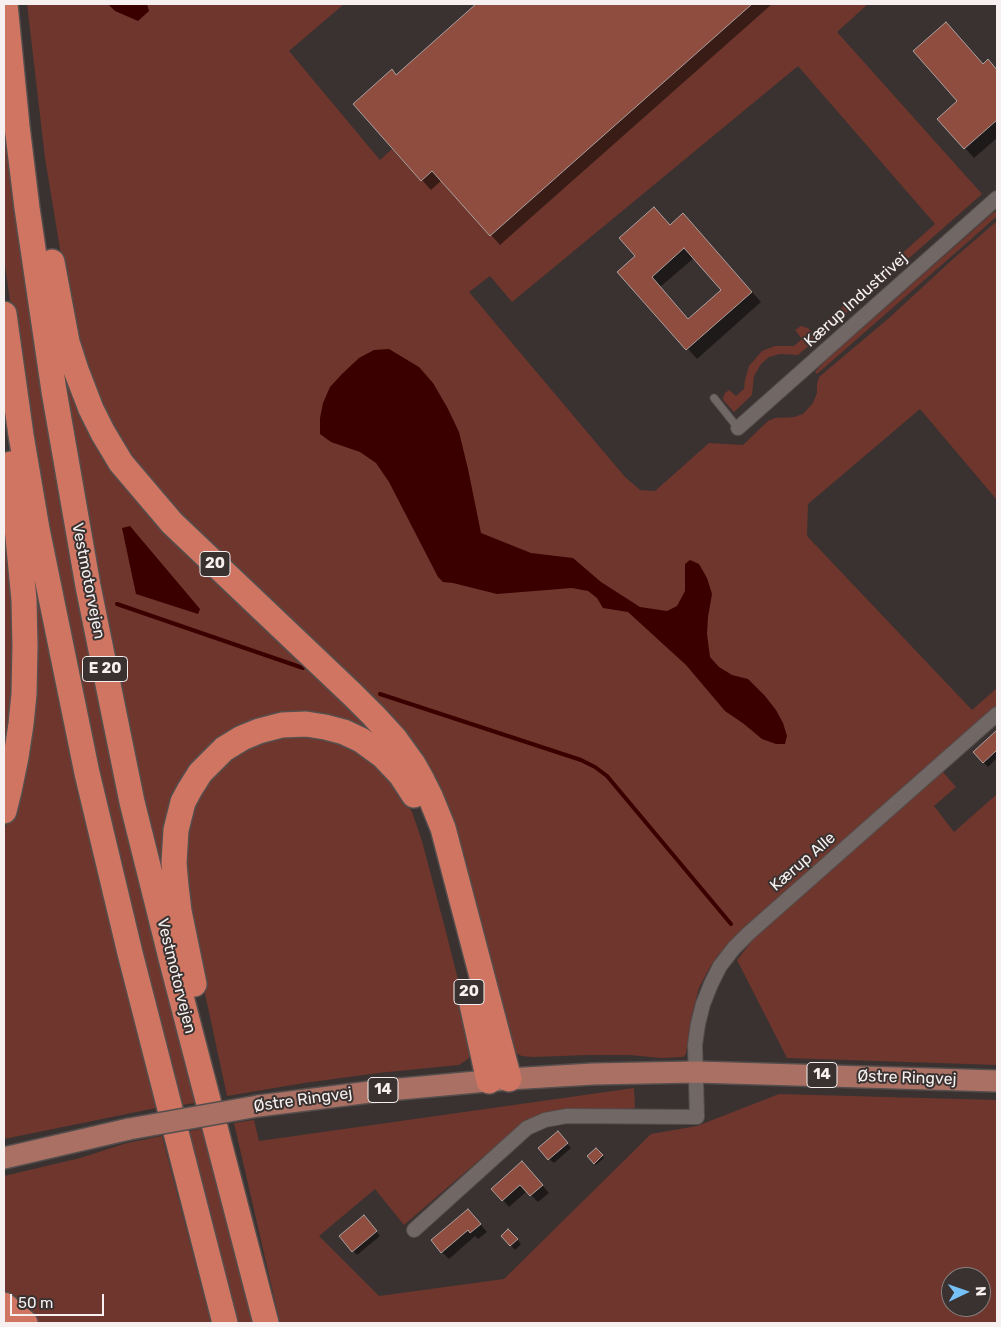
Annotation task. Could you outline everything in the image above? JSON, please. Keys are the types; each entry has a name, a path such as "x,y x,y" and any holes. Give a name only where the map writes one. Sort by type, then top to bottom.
{"highway":[{"name":"Vestmotorvejen","path":"5,4 27,208 54,391 88,586 132,802 266,1323"},
{"name":"20","path":"16,4 56,289 67,342 91,408 121,463 172,523 354,695 395,739 413,764 430,796 443,828 499,1080"},
{"name":"E 20","path":"4,314 21,435 87,773 130,953 225,1323"},
{"path":"4,397 24,600 25,646 21,724 4,811"},
{"name":"20","path":"251,1266 179,911 174,863 176,830 183,802 200,773 224,749 242,738 259,731 282,725 306,724 344,732 361,740 383,756 401,775 419,805 436,852 480,1038 499,1080"},
{"path":"4,1305 25,1323"}],"main road":[{"name":"Østre Ringvej","path":"4,1158 129,1129 258,1106 378,1091 499,1080 593,1074 696,1072 997,1081"}],"street":[{"name":"Kærup Industrivej","path":"738,428 997,198"},
{"name":"Kærup Alle","path":"696,1072 695,1045 703,1004 720,966 734,948 997,714"},
{"path":"414,1230 527,1128 545,1120 567,1116 697,1117 696,1072"}],"lane":[{"path":"714,398 738,428"}],"shaded area":[{"path":"27,4 344,4 289,51 380,160 392,149 421,181 432,171 490,236 752,4 868,4 837,32 982,194 827,330 822,325 935,224 798,66 512,302 490,276 469,292 625,477 640,490 655,491 709,443 743,445 768,421 775,418 794,417 803,414 813,403 817,393 819,377 889,318 997,221 997,500 920,409 808,504 807,536 972,710 997,688 997,706 949,746 952,751 787,895 747,924 718,955 699,988 691,1018 686,1054 683,1057 589,1055 533,1057 517,1054 509,1045 448,814 126,454 94,396 73,328 45,158"},
{"path":"108,4 147,4 149,11 138,21 115,11"},
{"path":"4,75 9,128 200,1102 177,1106 129,917 26,411 4,259"},
{"path":"994,212 997,212 997,216 977,234 817,374 815,372 825,361"},
{"path":"801,326 808,328 817,339 798,355 780,354 769,357 761,364 754,376 752,395 734,412 724,401 725,393 729,390 736,396 744,389 749,366 762,351 775,346 794,346 802,339 795,330"},
{"path":"57,333 61,333 71,372 105,447 137,492 190,549 321,670 362,711 387,738 417,782 430,807 452,874 497,1050 491,1052 437,840 426,809 414,785 390,755 367,738 343,725 312,719 283,720 255,727 218,746 199,763 175,803 169,825 167,855 178,928 175,930 127,719 84,501"},
{"path":"389,349 419,367 433,383 447,407 459,432 481,533 531,553 573,558 601,582 640,607 667,611 677,606 685,591 685,564 690,560 699,564 707,578 712,594 707,634 710,657 719,667 732,675 748,679 765,696 783,723 787,736 785,744 776,744 762,739 725,711 686,665 628,612 603,608 597,598 588,591 572,588 497,594 443,582 438,577 389,482 376,463 360,452 331,442 320,434 320,418 323,403 330,387 359,358 374,350"},
{"path":"4,494 16,638 15,699 4,771"},
{"path":"130,526 200,609 198,614 136,594 122,528"},
{"path":"27,541 156,1108 4,1139 4,832 12,805"},
{"path":"321,735 362,753 398,788 412,812 422,841 447,936 472,1035 473,1049 468,1059 459,1065 378,1073 227,1096 195,947 182,871 188,815 214,768 265,738"},
{"path":"942,771 956,787 934,806 954,832 997,794 997,1065 787,1058 737,960 755,937"},
{"path":"634,1088 635,1108 527,1119 404,1225 375,1189 319,1236 379,1296 504,1279 651,1134 697,1126 779,1094 997,1100 997,1323 280,1323 234,1123 254,1120 259,1141"},
{"path":"206,1128 257,1323 234,1323 184,1132"},
{"path":"162,1136 211,1323 33,1323 4,1298 4,1176 80,1158 127,1143"}],"building":[{"path":"476,4 752,4 490,236 432,171 421,181 353,104 392,69 396,75"},
{"path":"946,22 983,64 988,59 997,70 997,120 964,149 937,119 957,101 913,51"},
{"path":"654,207 670,225 683,213 752,292 686,350 617,272 635,256 619,238","holes":["684,248 721,290 688,319 652,277"]},
{"path":"997,730 997,750 983,763 973,752"},
{"path":"558,1131 568,1143 548,1160 538,1148"},
{"path":"596,1148 603,1155 594,1164 587,1156"},
{"path":"522,1161 543,1185 530,1196 520,1185 502,1201 491,1189"},
{"path":"468,1209 481,1224 470,1233 468,1230 441,1253 431,1240"},
{"path":"364,1215 377,1231 352,1252 339,1236"},
{"path":"508,1229 518,1239 510,1246 501,1236"}],"waterway":[{"path":"117,604 303,668"},
{"path":"380,694 581,760 595,767 607,776 731,924"}]}
